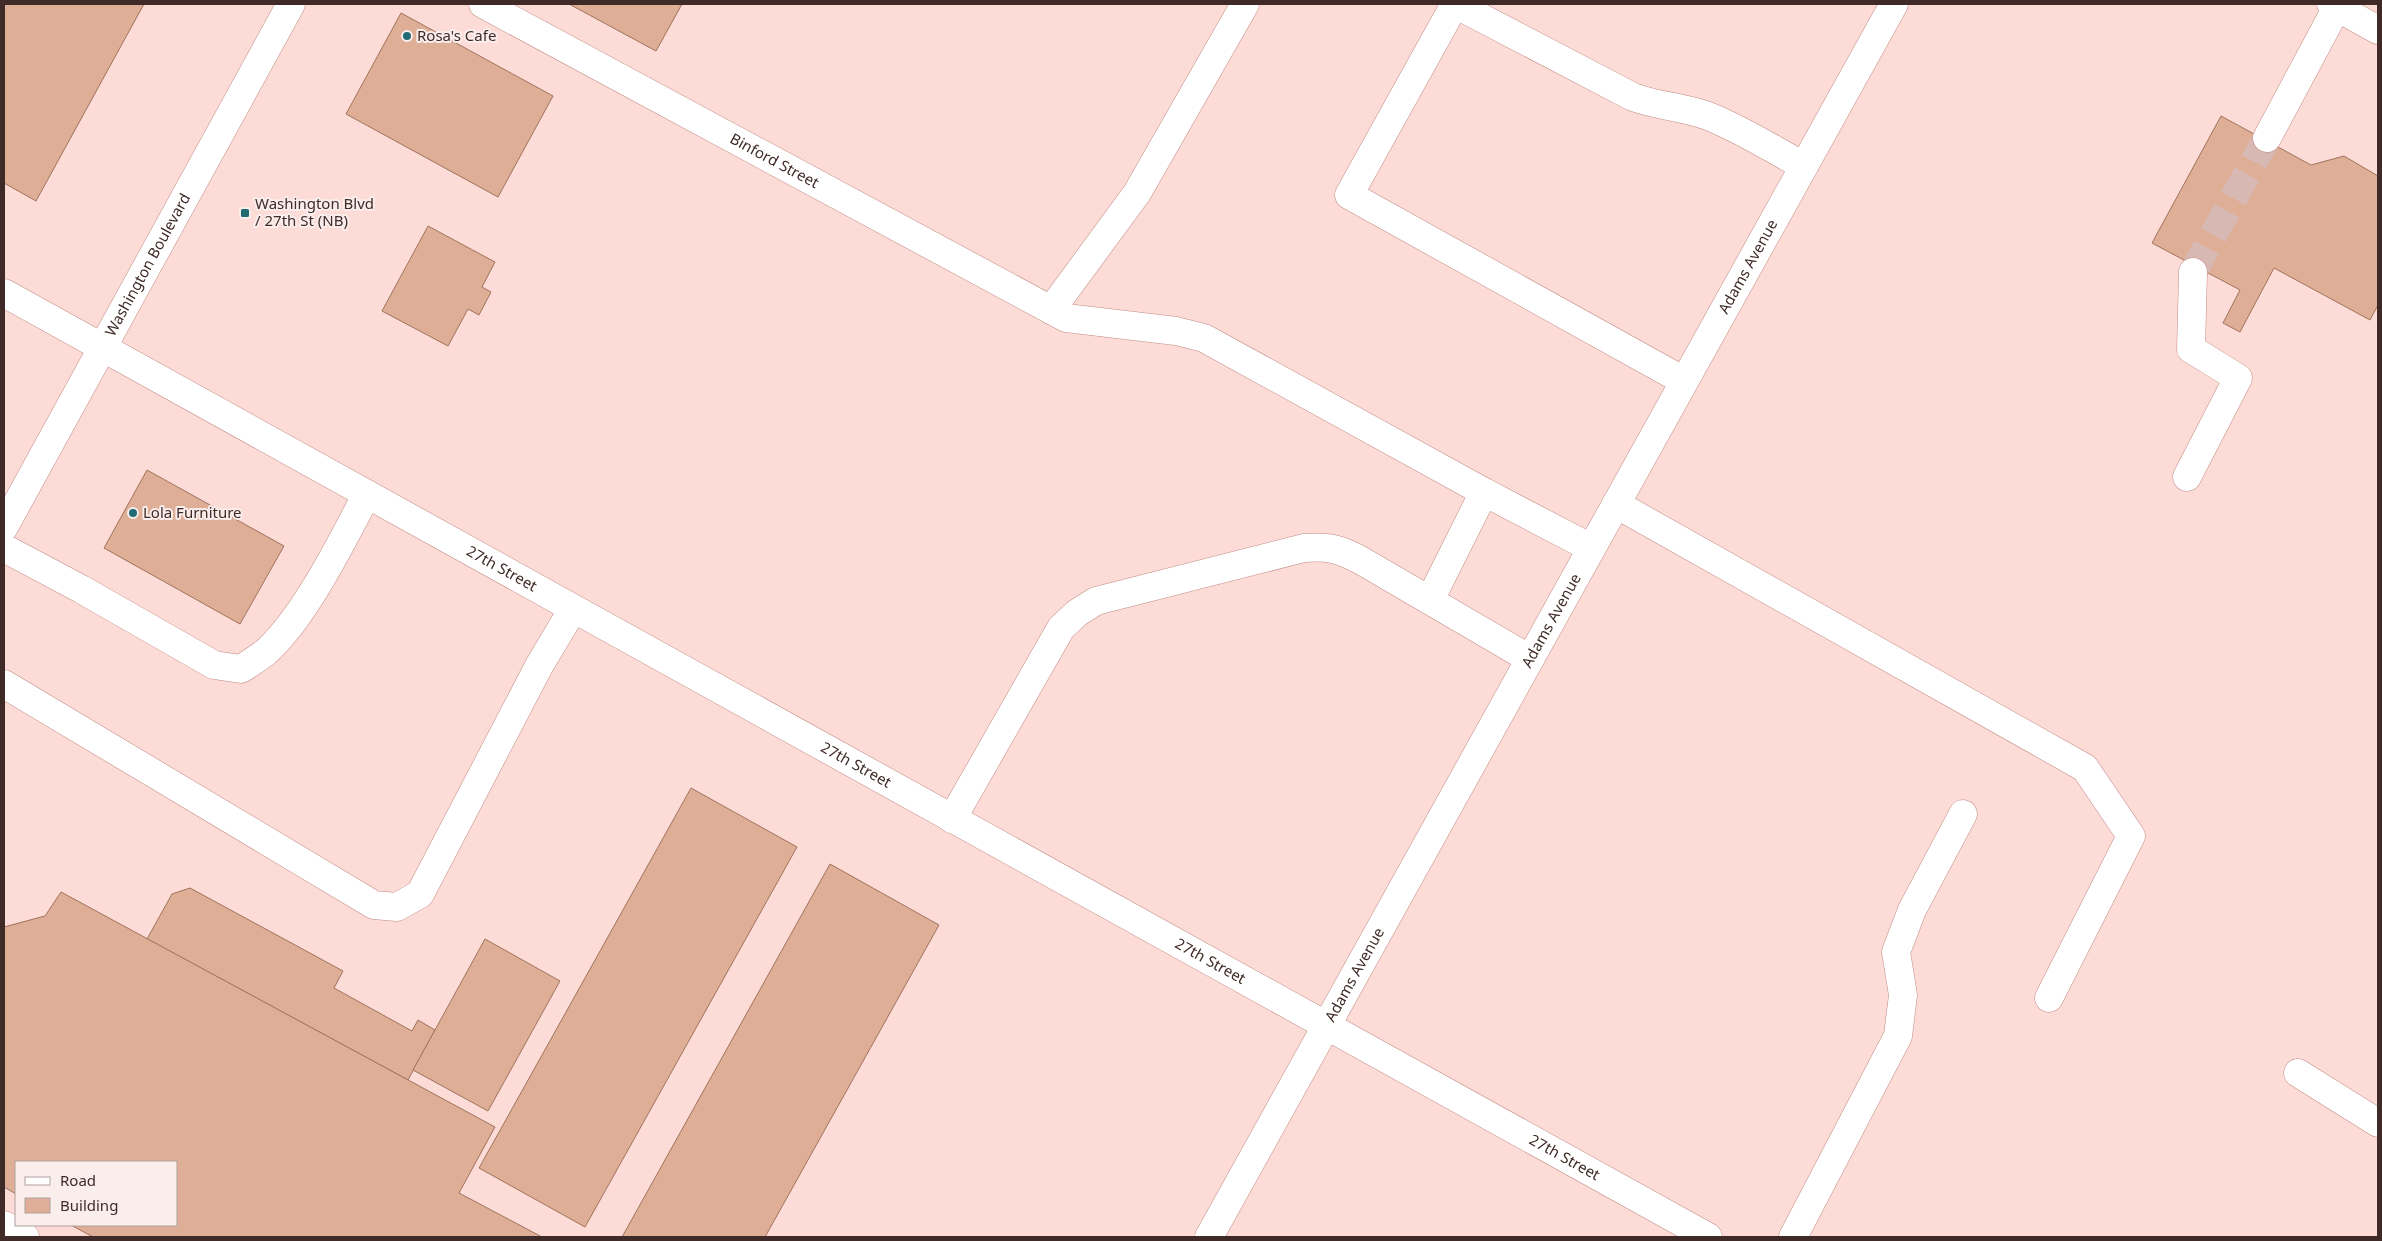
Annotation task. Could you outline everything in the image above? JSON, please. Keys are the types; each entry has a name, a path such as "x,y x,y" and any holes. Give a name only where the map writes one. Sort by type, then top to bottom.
{"street":[{"name":"Washington Boulevard","path":"4,527 291,4"},
{"name":"Binford Street","path":"483,4 1059,314"},
{"path":"1246,4 1137,193 1059,314 1176,331 1204,338 1484,492 1592,548"},
{"path":"1684,381 1349,196 1455,4 1633,97 1651,104 1662,103 1685,108 1709,117 1804,166"},
{"name":"Adams Avenue","path":"1209,1237 1894,4"},
{"path":"2267,138 2334,6 2378,30"},
{"path":"2187,476 2238,378 2191,348 2193,272"},
{"name":"27th Street","path":"4,293 1708,1237"},
{"path":"1430,600 1484,492"},
{"path":"4,548 81,589 214,665 241,669 266,652 292,623 335,554 367,494"},
{"path":"1616,504 2085,768 2131,836 2049,998"},
{"path":"952,819 1061,628 1077,613 1096,601 1304,548 1326,546 1342,550 1530,659"},
{"path":"4,684 374,906 397,907 420,894 539,666 573,608"},
{"path":"1793,1237 1898,1036 1903,994 1896,952 1912,910 1964,814"},
{"path":"2298,1073 2378,1123"},
{"path":"4,1225 25,1237"}],"building":[{"path":"4,4 144,4 36,201 4,183"},
{"path":"569,4 682,4 656,51"},
{"path":"401,13 553,96 498,197 346,114"},
{"path":"2221,116 2311,165 2344,156 2378,176 2378,305 2370,320 2274,268 2240,332 2223,323 2240,290 2152,243"},
{"path":"428,226 495,262 482,287 491,292 479,315 468,309 448,346 382,311"},
{"path":"147,470 284,546 240,624 104,548"},
{"path":"691,788 797,847 585,1227 479,1168"},
{"path":"830,864 939,925 765,1237 622,1237"},
{"path":"190,888 343,971 334,988 412,1031 418,1020 435,1030 408,1080 147,939 172,894"},
{"path":"61,892 495,1127 459,1193 542,1237 93,1237 73,1226 178,1226 178,1161 15,1161 15,1193 4,1187 4,927 45,916"},
{"path":"485,939 560,981 488,1111 413,1070"}],"tunnel":[{"path":"2193,272 2267,138"}],"place":[{"name":"Rosa's Cafe","path":"407,36"},
{"name":"Washington Blvd / 27th St (NB)","path":"245,213"},
{"name":"Lola Furniture","path":"133,513"}]}
